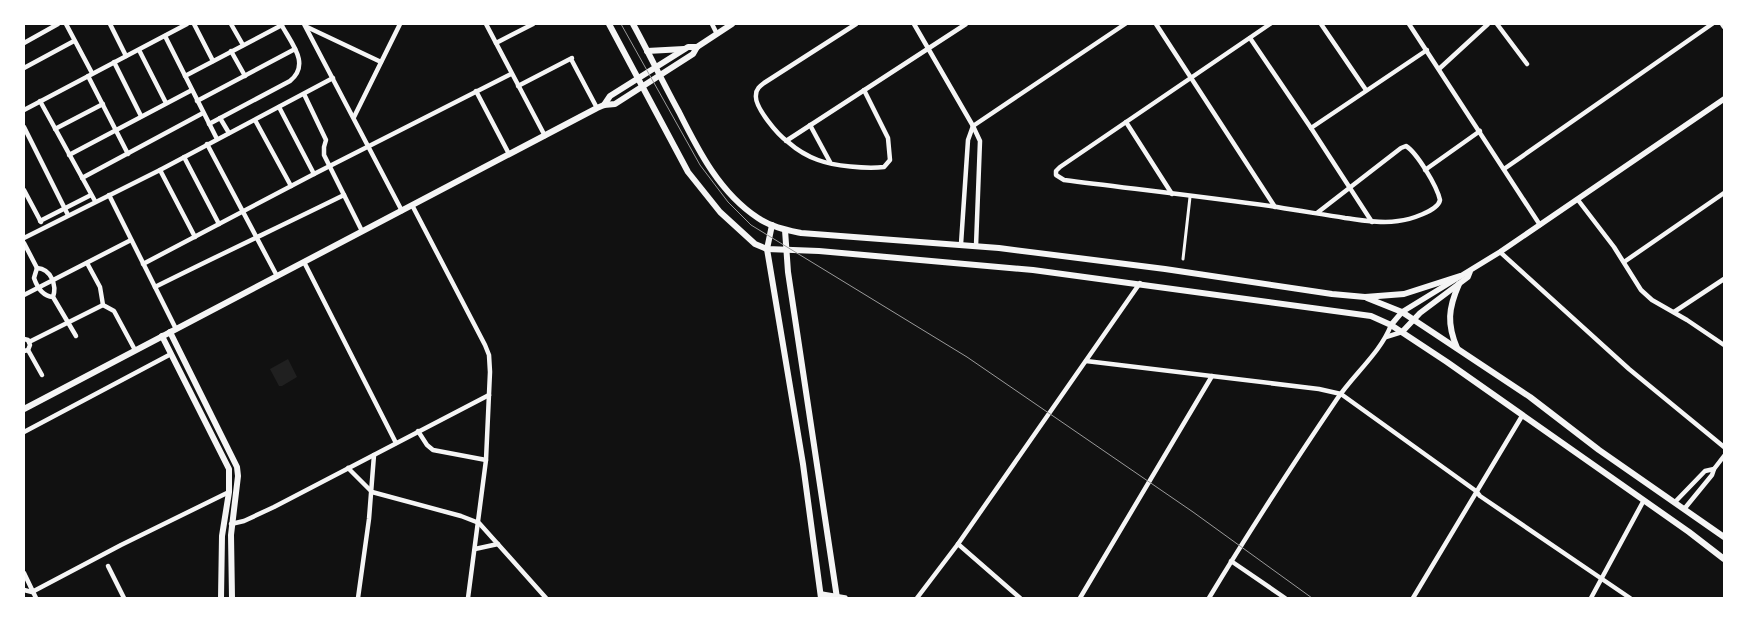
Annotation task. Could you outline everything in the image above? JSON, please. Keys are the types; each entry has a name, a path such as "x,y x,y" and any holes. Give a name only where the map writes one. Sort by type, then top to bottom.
{"main road":[{"path":"609,24 680,159 700,188 720,212 755,244 767,249 965,262 1140,283 1257,301 1362,314 1391,325 1402,332 1644,500 1724,559"},
{"path":"633,24 696,146 716,176 738,203 759,219 785,230 801,233 961,244 1365,297 1404,294 1460,276"},
{"path":"24,409 597,108 615,104 660,77 693,54 697,47 732,24"},
{"path":"604,105 610,96 688,47 697,47"},
{"path":"647,51 685,49"},
{"path":"772,225 767,249 804,464 821,596"},
{"path":"785,230 785,250 837,597"},
{"path":"1457,350 1449,324 1451,307 1459,284"},
{"path":"1365,297 1402,312 1530,397 1599,450 1724,537"},
{"path":"173,331 236,467 238,476 231,563 232,598"},
{"path":"162,336 228,465 230,476 221,553 221,598"}],"street":[{"path":"24,43 58,24"},
{"path":"66,24 128,154"},
{"path":"110,24 126,56"},
{"path":"24,110 187,24"},
{"path":"194,24 212,62"},
{"path":"231,24 243,45"},
{"path":"185,76 282,24 300,65 296,76 209,124"},
{"path":"354,117 400,24"},
{"path":"486,24 545,136"},
{"path":"496,43 533,24"},
{"path":"712,24 717,34"},
{"path":"856,24 759,88 755,95 757,104 786,141 804,154 819,161 881,168 888,163 890,147 888,138 864,90"},
{"path":"914,24 974,126 980,141 976,246"},
{"path":"786,141 966,24"},
{"path":"961,244 968,140 974,126 1125,24"},
{"path":"1156,24 1275,207"},
{"path":"1270,24 1060,167 1056,171 1056,176 1064,180 1275,207 1372,222 1399,222 1410,219 1435,208 1439,204 1439,195 1425,170 1410,148 1406,146 1317,213"},
{"path":"1321,24 1366,90"},
{"path":"1409,24 1540,225"},
{"path":"1439,69 1488,24"},
{"path":"1497,24 1527,64"},
{"path":"1504,168 1712,24"},
{"path":"305,25 381,62"},
{"path":"305,25 402,210"},
{"path":"164,36 217,139"},
{"path":"1250,38 1312,128 1372,222"},
{"path":"24,68 74,41"},
{"path":"138,50 166,103"},
{"path":"197,100 295,50"},
{"path":"1312,128 1427,50"},
{"path":"231,51 245,76"},
{"path":"518,86 572,58 597,108"},
{"path":"114,62 141,116"},
{"path":"143,264 329,166 511,74"},
{"path":"24,238 160,170 333,78"},
{"path":"69,154 192,90"},
{"path":"476,91 509,154"},
{"path":"304,94 326,140 324,153 329,166 362,231"},
{"path":"1208,598 1341,394 1386,338 1391,325 1402,312 1465,272 1470,272 1724,99"},
{"path":"40,102 95,201"},
{"path":"54,129 103,104"},
{"path":"279,107 314,174"},
{"path":"82,178 203,113"},
{"path":"220,118 229,133"},
{"path":"255,120 291,186"},
{"path":"1126,122 1172,194"},
{"path":"810,126 830,162"},
{"path":"24,127 68,215"},
{"path":"1425,170 1480,131"},
{"path":"206,144 277,276"},
{"path":"184,157 219,224"},
{"path":"160,170 195,237"},
{"path":"24,190 43,228"},
{"path":"1624,262 1724,193"},
{"path":"40,221 91,195"},
{"path":"108,195 154,287 173,331"},
{"path":"154,287 344,195"},
{"path":"1183,259 1190,196"},
{"path":"1578,200 1624,262 1641,290 1652,300 1724,345"},
{"path":"412,205 485,346 490,362 486,460 468,598"},
{"path":"24,295 131,240"},
{"path":"24,243 38,268 46,270 52,280 55,288 52,297"},
{"path":"1500,252 1629,369 1724,447"},
{"path":"304,262 396,443"},
{"path":"87,263 100,287 104,306"},
{"path":"38,268 34,278 38,287 46,296 52,297 76,336"},
{"path":"1386,338 1402,332 1420,313 1468,277 1470,272"},
{"path":"1674,312 1724,279"},
{"path":"917,598 958,544 1140,283"},
{"path":"29,342 104,306"},
{"path":"104,306 114,311 135,350"},
{"path":"24,339 29,342"},
{"path":"29,342 30,347 26,351 42,375"},
{"path":"24,432 171,354"},
{"path":"1086,361 1330,391 1341,394 1476,491 1480,496 1630,598"},
{"path":"1080,598 1212,376"},
{"path":"224,523 233,524 250,518 489,395"},
{"path":"1413,598 1522,416"},
{"path":"418,431 427,446 433,450 486,460"},
{"path":"358,598 372,492 374,455"},
{"path":"1684,508 1712,475 1714,469 1724,456"},
{"path":"348,468 372,492 461,516 479,523 546,598"},
{"path":"1675,502 1706,471 1714,469"},
{"path":"24,590 32,592 121,545 229,492"},
{"path":"1591,598 1644,500"},
{"path":"475,549 498,544"},
{"path":"958,544 1020,598"},
{"path":"1231,561 1285,598"},
{"path":"108,566 124,598"},
{"path":"24,573 36,598"},
{"path":"821,596 845,598"}],"shaded area":[{"path":"288,359 297,377 279,386 270,369"}],"tram line":[{"path":"621,24 700,165 728,202 751,225 967,357 1193,512 1312,598"}]}
